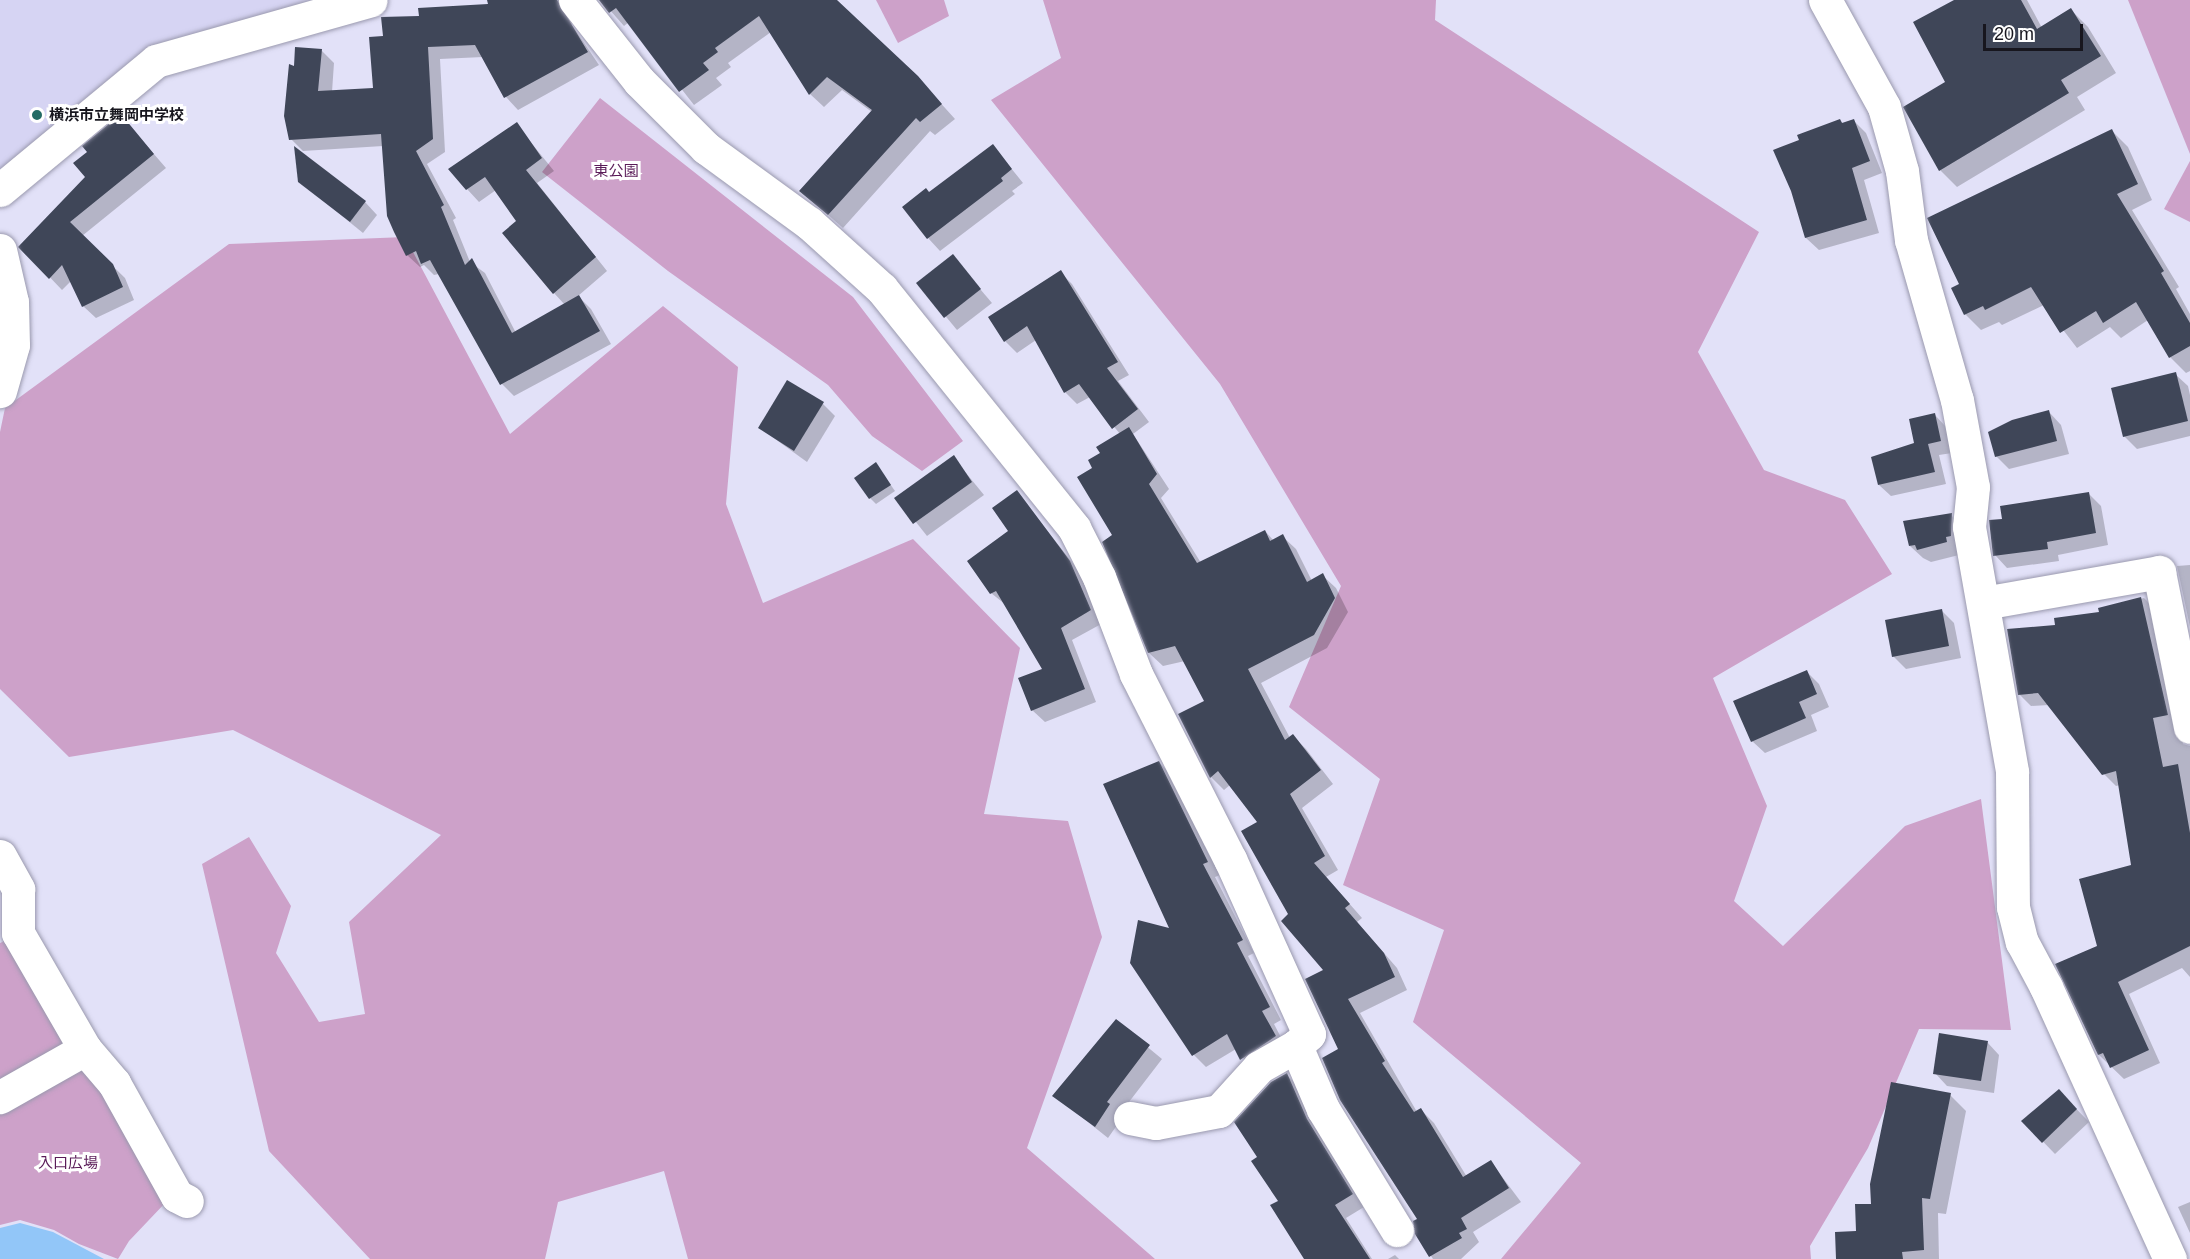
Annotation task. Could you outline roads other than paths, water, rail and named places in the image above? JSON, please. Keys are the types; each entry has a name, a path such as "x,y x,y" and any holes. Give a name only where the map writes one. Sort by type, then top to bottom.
{"street":[{"path":"0,190 156,61 371,0"},
{"path":"575,0 639,81 706,148 809,223 882,289 1074,528 1099,577 1136,674 1230,859 1310,1034 1296,1046 1260,1067 1219,1111 1156,1123 1130,1118"},
{"path":"1825,0 1884,107 1902,171 1911,240 1957,400 1973,487 1969,528 2012,772 2013,907 2022,942 2046,987 2170,1259"},
{"path":"0,250 12,302 13,345 0,391"},
{"path":"1984,603 2159,572 2190,727"},
{"path":"0,856 18,889 18,933 85,1049 114,1083 177,1196 188,1201"},
{"path":"1296,1046 1323,1109 1397,1230"},
{"path":"0,1097 85,1049"}],"water":[{"path":"20,1223 53,1232 104,1259 0,1259 0,1228"}],"place":[{"name":"横浜市立舞岡中学校","path":"37,115"}],"park label":[{"name":"東公園","path":"616,171"},
{"name":"入口広場","path":"68,1163"}]}
